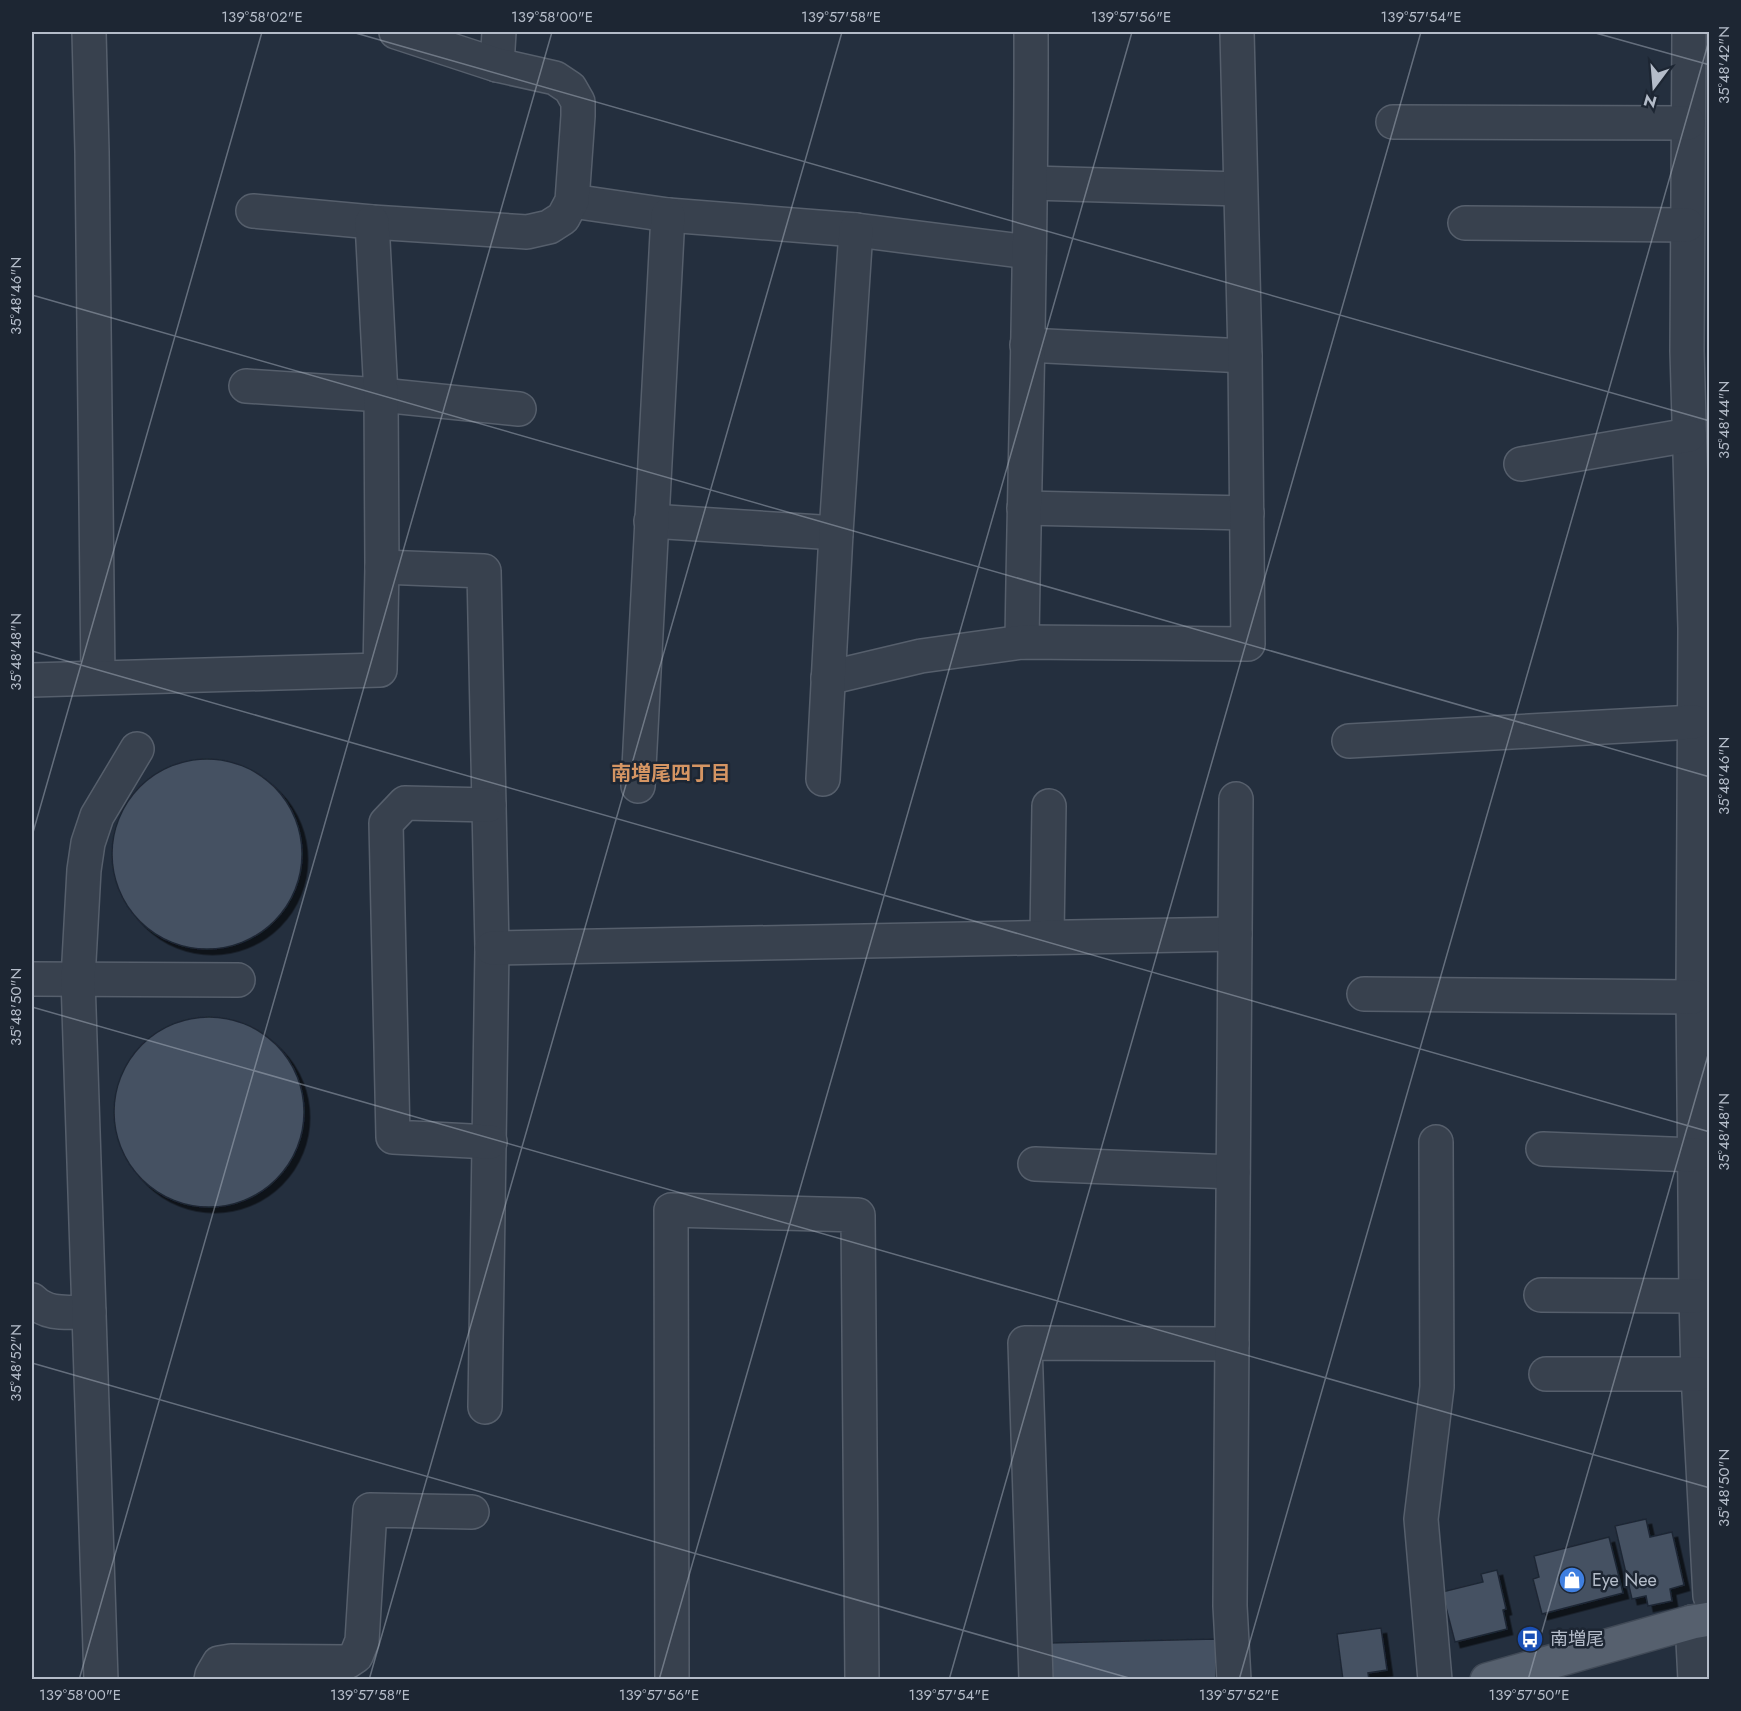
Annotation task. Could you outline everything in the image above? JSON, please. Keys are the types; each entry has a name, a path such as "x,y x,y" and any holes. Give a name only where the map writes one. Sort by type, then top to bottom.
{"main road":[{"path":"1487,1680 1704,1612"}],"street":[{"path":"89,32 99,677"},
{"path":"253,211 372,222 527,232 549,227 563,218 572,201 578,102 570,88 555,78 497,65 396,32"},
{"path":"497,65 499,32"},
{"path":"1022,642 1032,183 1031,32"},
{"path":"828,678 921,656 1022,642 1248,644 1245,356 1237,32"},
{"path":"1689,32 1699,71 1688,123 1698,189 1687,225 1698,352 1696,455 1702,628 1694,722 1702,832 1693,998 1698,1374 1706,1424 1704,1612 1695,1680"},
{"path":"1393,122 1688,123"},
{"path":"1032,183 1240,189"},
{"path":"572,201 668,215 856,230 1029,252"},
{"path":"638,786 668,215"},
{"path":"32,680 380,670 381,395 372,222"},
{"path":"1465,223 1687,225"},
{"path":"823,779 856,230"},
{"path":"1027,345 1245,356"},
{"path":"246,386 381,395 519,409"},
{"path":"1521,464 1696,455"},
{"path":"1024,508 1247,513"},
{"path":"651,521 836,533"},
{"path":"382,567 484,571 492,948 486,1407"},
{"path":"1349,741 1694,722"},
{"path":"102,1680 78,979 84,870 88,843 97,816 137,749"},
{"path":"1234,1680 1230,1606 1236,799"},
{"path":"489,805 405,803 387,823 393,1137 490,1142"},
{"path":"1047,936 1049,806"},
{"path":"492,948 1235,934"},
{"path":"32,979 238,980"},
{"path":"1364,994 1693,998"},
{"path":"1435,1680 1421,1519 1437,1387 1436,1142"},
{"path":"1543,1149 1695,1155"},
{"path":"1035,1164 1233,1172"},
{"path":"672,1680 671,1210 858,1215 862,1680"},
{"path":"1541,1295 1696,1296"},
{"path":"32,1300 39,1308 89,1322"},
{"path":"1036,1680 1025,1343 1232,1344"},
{"path":"1546,1374 1698,1374"},
{"path":"211,1680 219,1664 231,1661 347,1662 356,1656 362,1641 370,1510 472,1512"}],"building":[{"path":"207,759 243,766 260,775 274,787 286,801 295,818 302,854 295,890 286,907 274,921 260,933 243,942 207,949 171,942 154,933 140,921 128,907 119,890 112,854 119,818 128,801 140,787 154,775 171,766"},
{"path":"209,1017 245,1024 262,1033 276,1045 288,1059 297,1076 304,1112 297,1148 288,1165 276,1179 262,1191 245,1200 209,1207 173,1200 156,1191 142,1179 130,1165 121,1148 114,1112 121,1076 130,1059 142,1045 156,1033 173,1024"},
{"path":"1646,1519 1650,1537 1672,1532 1684,1585 1670,1589 1672,1601 1648,1606 1646,1596 1632,1599 1615,1526"},
{"path":"1609,1537 1623,1593 1542,1614 1533,1579 1539,1577 1534,1556"},
{"path":"1497,1570 1506,1609 1503,1610 1507,1629 1455,1642 1442,1592 1483,1582 1481,1574"},
{"path":"1381,1628 1387,1670 1368,1673 1369,1680 1343,1680 1337,1634"},
{"path":"1216,1639 1216,1680 1049,1680 1049,1643"}],"place":[{"name":"Eye Nee","path":"1572,1580"},
{"name":"南増尾","path":"1530,1639"}],"district":[{"name":"南増尾四丁目","path":"671,773"}]}
